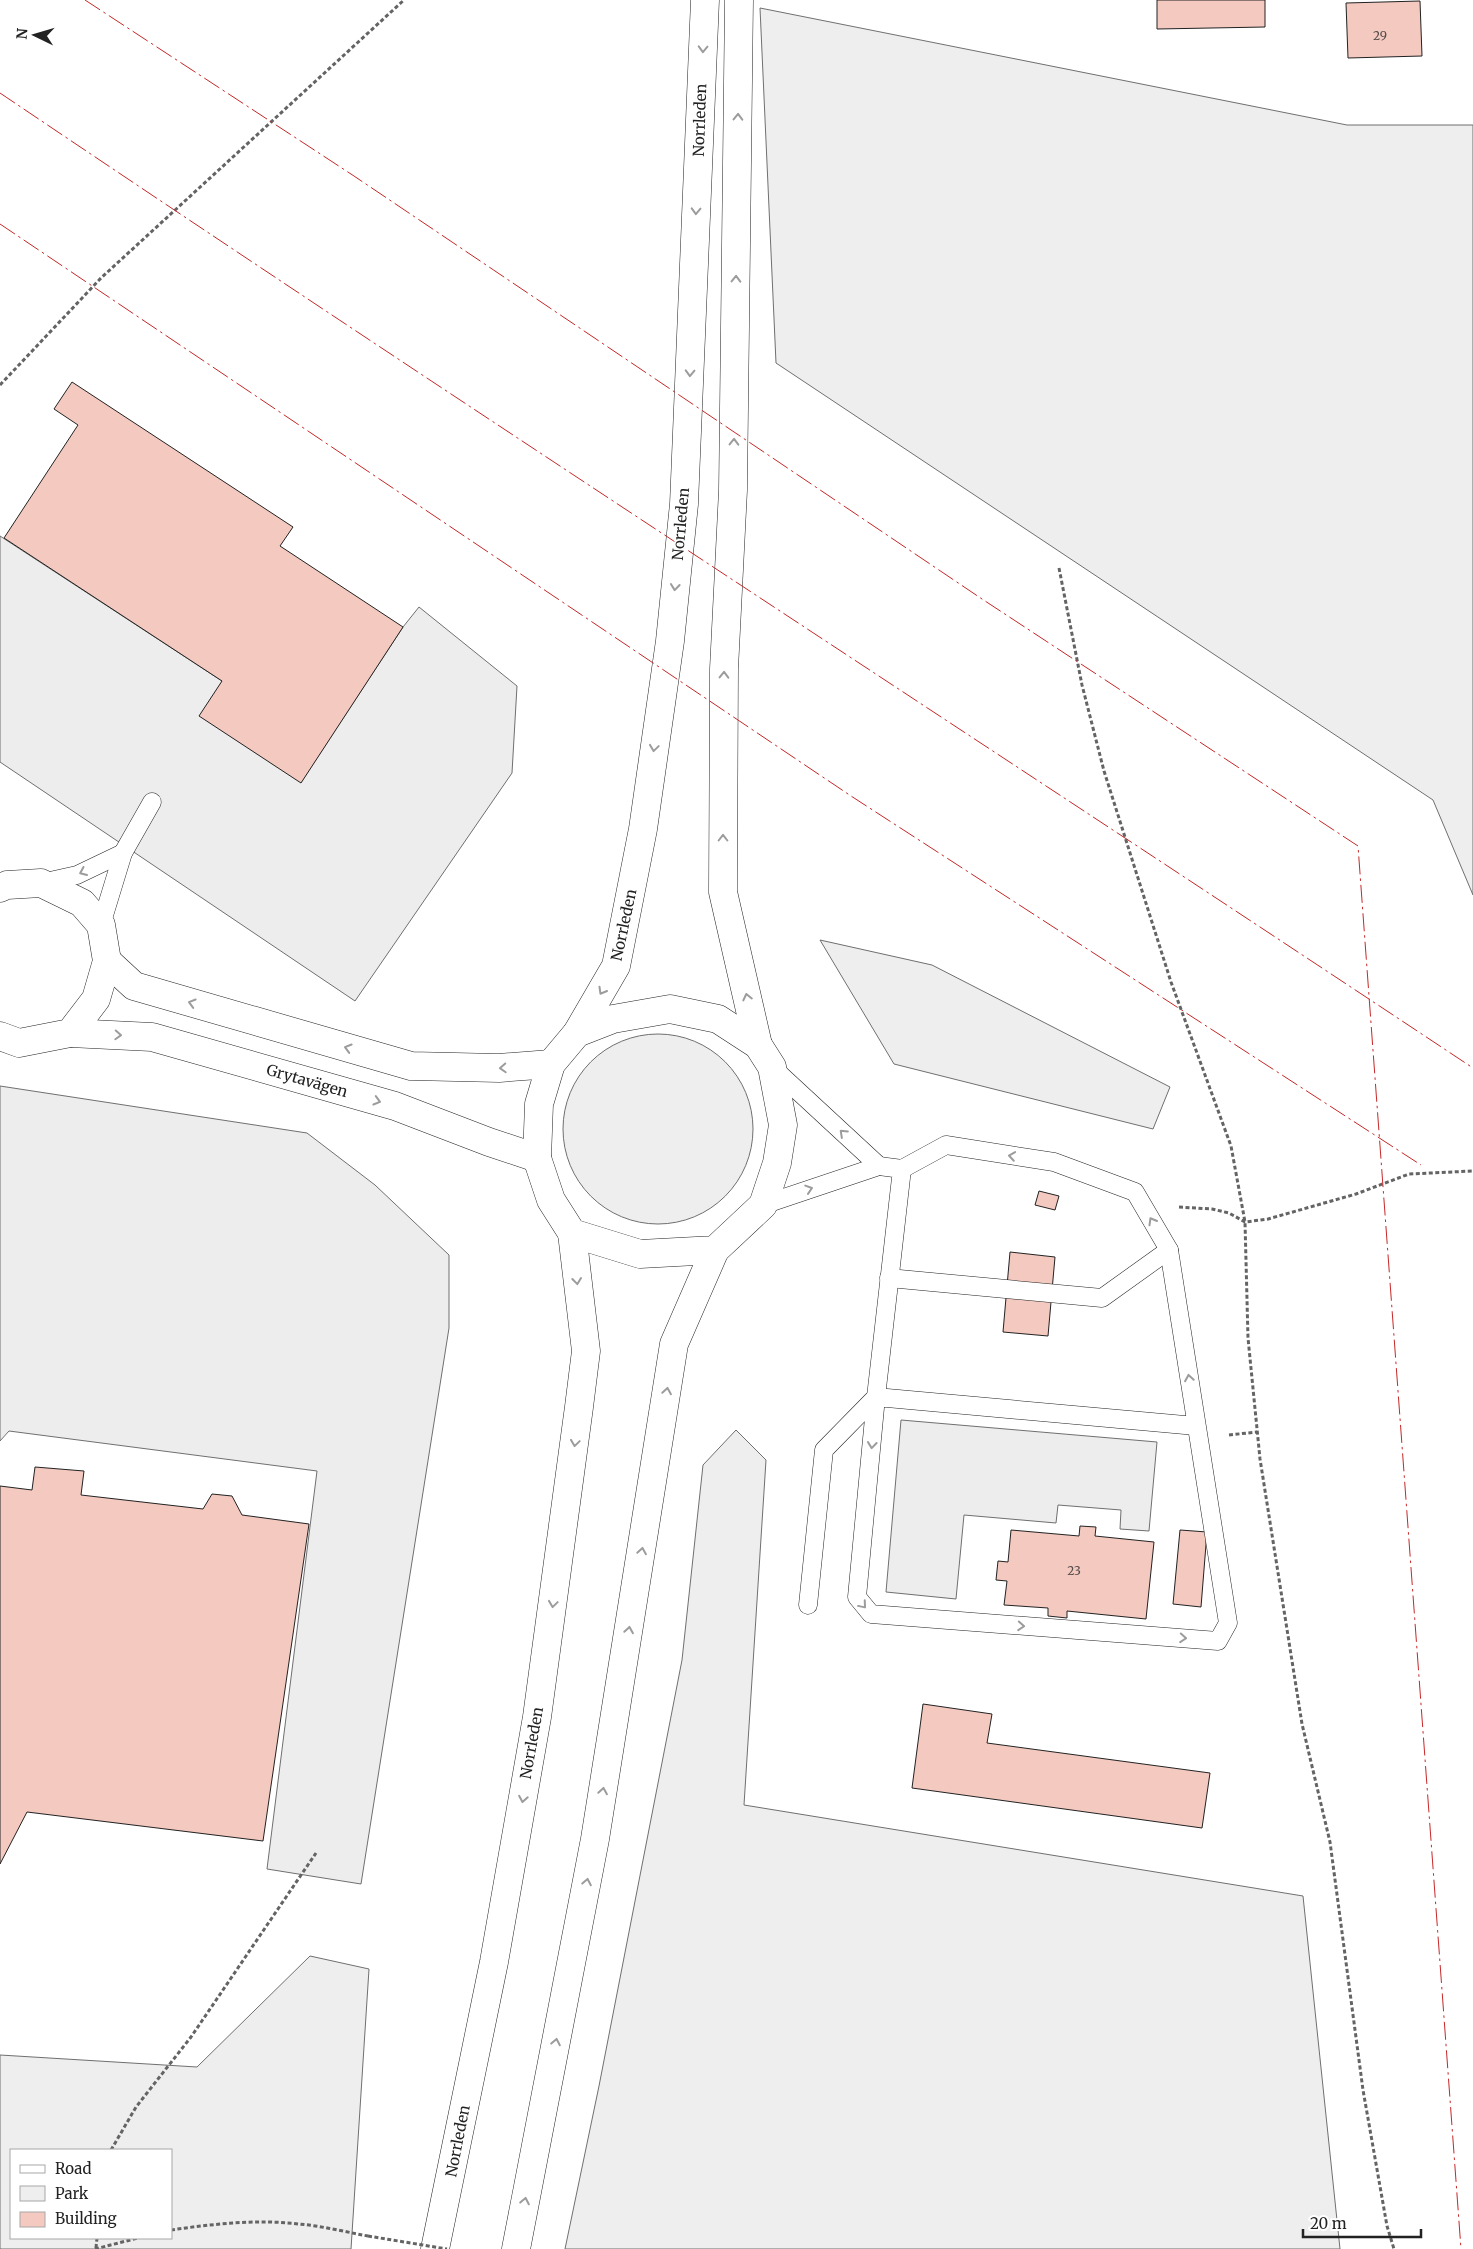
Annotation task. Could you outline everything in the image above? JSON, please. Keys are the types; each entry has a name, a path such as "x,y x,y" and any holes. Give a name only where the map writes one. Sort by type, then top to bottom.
{"main road":[{"name":"Norrleden","path":"551,1064 577,1033 616,966 643,829 670,641 684,504 705,0"},
{"path":"516,2249 595,1839 674,1344 715,1250 763,1204 777,1163 783,1125 723,892 724,669 733,490 739,0"},
{"path":"2,884 41,883 82,903 101,925 107,961 96,999 70,1033"},
{"path":"107,961 134,986 411,1066 499,1068 551,1064 539,1104 537,1158 551,1200 572,1233 640,1254 715,1250"},
{"path":"577,1033 613,1019 670,1009 718,1019 765,1056"},
{"name":"Grytavägen","path":"0,1036 19,1043 70,1033 152,1037 395,1106 537,1158"},
{"name":"Norrleden","path":"435,2249 494,1962 537,1717 579,1407 586,1351 572,1233"}],"lane":[{"path":"101,925 123,854 152,802"},
{"path":"41,883 77,876 123,854"},
{"path":"765,1056 879,1166"},
{"path":"763,1204 879,1166 902,1169 946,1146 1054,1162 1135,1192 1169,1250 1228,1624 1218,1641 871,1614 857,1597 876,1397 902,1169"},
{"path":"889,1278 1102,1298 1169,1250"},
{"path":"876,1397 1196,1426"},
{"path":"808,1605 824,1450 876,1397"}],"path":[{"path":"0,385 101,278 404,0"},
{"path":"1059,568 1082,685 1104,771 1171,982 1231,1146 1245,1222 1248,1338 1260,1459 1302,1724 1330,1842 1364,2090 1387,2226 1394,2249"},
{"path":"1148,1214 1159,1207 1212,1210 1228,1213 1245,1222 1268,1219 1356,1194 1409,1174 1473,1171"},
{"path":"113,2149 136,2108 191,2037 316,1854"},
{"path":"172,2230 252,2222 299,2224 447,2249"},
{"path":"96,2249 134,2239"}],"green space":[{"path":"760,8 1347,125 1473,125 1473,895 1433,800 776,363"},
{"path":"820,940 932,965 1170,1087 1153,1129 894,1064"},
{"path":"658,1034 694,1041 711,1050 725,1062 737,1076 746,1093 753,1129 746,1165 737,1182 725,1196 711,1208 694,1217 658,1224 622,1217 605,1208 591,1196 579,1182 570,1165 563,1129 570,1093 579,1076 591,1062 605,1050 622,1041"},
{"path":"736,1430 766,1460 744,1805 1303,1896 1340,2249 565,2249 599,2086 682,1660 703,1465"},
{"path":"310,1956 369,1969 351,2249 0,2249 0,2055 197,2067"}],"shaded area":[{"path":"0,536 222,681 301,782 403,627 419,607 517,686 512,773 355,1001 0,762"},
{"path":"0,1086 307,1133 375,1185 449,1255 449,1328 361,1884 267,1869 317,1471 9,1431 0,1441"},
{"path":"901,1420 1157,1442 1149,1531 1120,1529 1121,1510 1058,1505 1056,1523 964,1515 956,1599 886,1592"}],"building":[{"path":"1157,0 1265,0 1265,27 1157,29"},
{"path":"1420,1 1422,56 1348,58 1346,3"},
{"path":"72,382 293,527 280,546 403,627 301,783 199,716 222,681 4,538 78,425 54,409"},
{"path":"1039,1191 1059,1196 1055,1210 1035,1205"},
{"path":"1010,1252 1055,1257 1048,1336 1003,1332"},
{"path":"35,1467 84,1471 81,1495 203,1509 212,1494 232,1496 242,1515 309,1524 263,1841 27,1812 0,1864 0,1486 32,1490"},
{"path":"1080,1526 1096,1527 1095,1536 1154,1542 1146,1619 1067,1611 1067,1618 1048,1616 1048,1608 1004,1605 1007,1581 996,1580 998,1561 1008,1562 1011,1530 1079,1536"},
{"path":"1180,1530 1207,1532 1201,1607 1173,1604"},
{"path":"923,1704 992,1714 987,1743 1210,1773 1202,1828 912,1788"}],"power":[{"path":"85,0 354,176 982,599 1358,846 1461,2249"},
{"path":"0,93 367,338 1473,1068"},
{"path":"0,224 851,796 1421,1165"}]}
